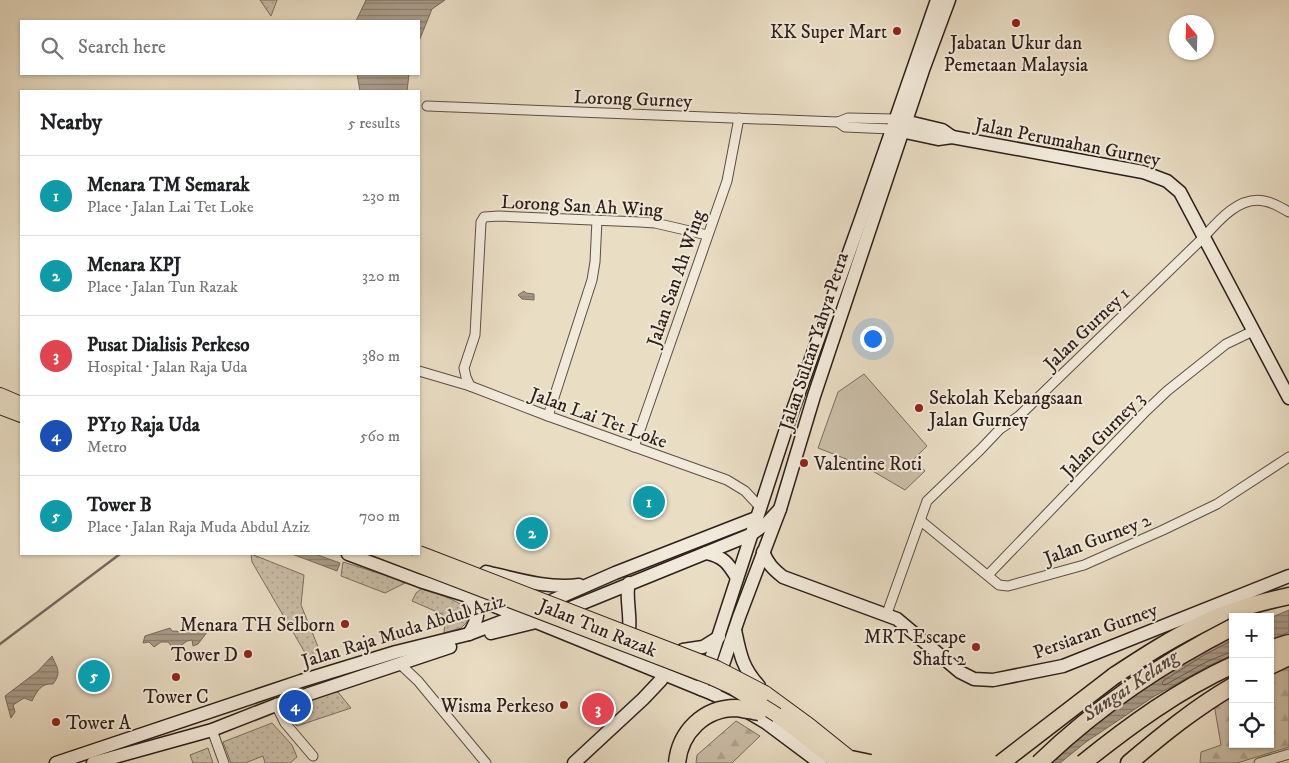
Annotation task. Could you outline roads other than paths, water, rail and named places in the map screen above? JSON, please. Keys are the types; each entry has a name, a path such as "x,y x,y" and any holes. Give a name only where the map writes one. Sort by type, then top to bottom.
{"highway":[{"path":"1001,763 1114,676 1163,645 1206,622 1261,602 1289,596"},
{"path":"1261,613 1289,600"},
{"path":"1039,763 1066,737 1128,689 1200,643 1229,628"},
{"path":"1274,648 1289,643"},
{"path":"1274,664 1289,657"},
{"path":"1083,763 1143,717 1229,667"},
{"path":"1129,763 1163,734 1229,689"},
{"path":"677,763 682,742 689,730 711,713 737,708 777,714"},
{"path":"852,762 870,763"}],"main road":[{"name":"Jalan Sultan Yahya Petra","path":"713,694 780,509 937,0"},
{"name":"Jalan Sultan Yahya Petra","path":"701,689 750,535 792,412 855,238 949,0"},
{"name":"Jalan Perumahan Gurney","path":"899,125 942,130 952,137 1156,176 1167,180 1180,192 1289,398"},
{"path":"0,395 20,404"},
{"path":"0,407 20,415"},
{"name":"Jalan Raja Muda Abdul Aziz","path":"97,758 301,681 398,658 418,657 491,633 536,622 750,535 767,523 780,509"},
{"name":"Jalan Raja Muda Abdul Aziz","path":"56,763 97,758 212,730 398,658 519,615 758,513"},
{"path":"405,575 419,576 426,574 431,568 432,561 421,549"},
{"name":"Jalan Tun Razak","path":"421,549 486,572 710,661 780,698 820,728 852,762"},
{"name":"Jalan Tun Razak","path":"421,549 717,668 742,680 765,693 810,726 852,762"},
{"name":"Persiaran Gurney","path":"763,552 767,562 783,577"},
{"path":"706,553 725,560 737,578"},
{"name":"Jalan Tun Razak","path":"351,555 420,582 468,596 519,615 713,694 743,708 766,722 820,763"},
{"name":"Jalan Tun Razak","path":"392,555 710,677 742,693 852,762"},
{"path":"486,572 565,587 591,584"},
{"name":"Persiaran Gurney","path":"754,578 767,576 783,577 897,619 960,672 974,679 993,680 1064,666 1289,576"},
{"path":"629,583 627,590 630,610 629,629"},
{"path":"468,596 477,608 477,620 469,634"},
{"path":"735,629 744,664 748,673 759,686"},
{"path":"683,650 703,647 719,637"},
{"path":"574,763 643,699 661,680 664,674"}],"street":[{"name":"Lorong Gurney","path":"427,106 838,122 848,118 899,125"},
{"name":"Jalan San Ah Wing","path":"634,447 727,181 739,118"},
{"name":"Jalan Gurney 1","path":"886,616 927,501 1000,429 1019,416 1203,238 1220,219 1247,202 1263,200 1289,212"},
{"name":"Lorong San Ah Wing","path":"470,386 464,368 475,336 479,241 481,222 484,217 499,216 655,223 707,235"},
{"path":"548,416 592,280 597,220"},
{"name":"Jalan Gurney 3","path":"988,575 1146,411 1226,344 1253,331"},
{"name":"Jalan Lai Tet Loke","path":"420,371 447,381 470,386 727,480 741,488 758,513"},
{"name":"Jalan Gurney 2","path":"921,521 999,585 1008,586 1084,565 1163,530 1217,504 1289,457"},
{"path":"418,657 416,668 418,681"},
{"path":"398,658 486,763"},
{"path":"276,705 285,723 313,756"},
{"path":"212,730 224,763"},
{"path":"1259,763 1289,754"}],"water":[{"path":"366,0 445,0 432,9 420,39 420,20 356,20"},
{"path":"357,75 409,75 407,90 360,90"},
{"path":"524,291 534,294 534,300 522,299 518,295"},
{"path":"295,555 318,555 340,563 337,571"},
{"path":"1289,610 1289,632 1274,638 1274,616"},
{"path":"194,627 208,631 198,644 193,646 192,640 187,641 175,650 168,642 161,642 154,647 149,642 143,643 145,636 170,628 172,631 190,632 190,629"},
{"path":"1229,637 1229,657 1208,666 1153,697 1086,742 1060,763 1043,763 1124,698"},
{"path":"52,656 58,673 56,680 53,684 42,686 32,701 24,698 13,705 15,712 11,718 5,696 38,671"}],"waterway":[{"path":"0,644 119,555"}],"place":[{"name":"Jabatan Ukur dan Pemetaan Malaysia","path":"1016,23"},
{"name":"KK Super Mart","path":"897,31"},
{"name":"Sekolah Kebangsaan Jalan Gurney","path":"919,408"},
{"name":"Valentine Roti","path":"804,463"},
{"name":"Menara TM Semarak","path":"649,502"},
{"name":"Menara KPJ","path":"532,533"},
{"name":"Menara TH Selborn","path":"345,624"},
{"name":"MRT Escape Shaft 2","path":"976,647"},
{"name":"Tower D","path":"248,654"},
{"name":"Tower B","path":"94,676"},
{"name":"Tower C","path":"176,677"},
{"name":"Wisma Perkeso","path":"564,705"},
{"name":"PY19 Raja Uda","path":"295,706"},
{"name":"Pusat Dialisis Perkeso","path":"598,709"},
{"name":"Tower A","path":"56,722"}],"water label":[{"name":"Sungai Kelang","path":"1130,685"}]}
